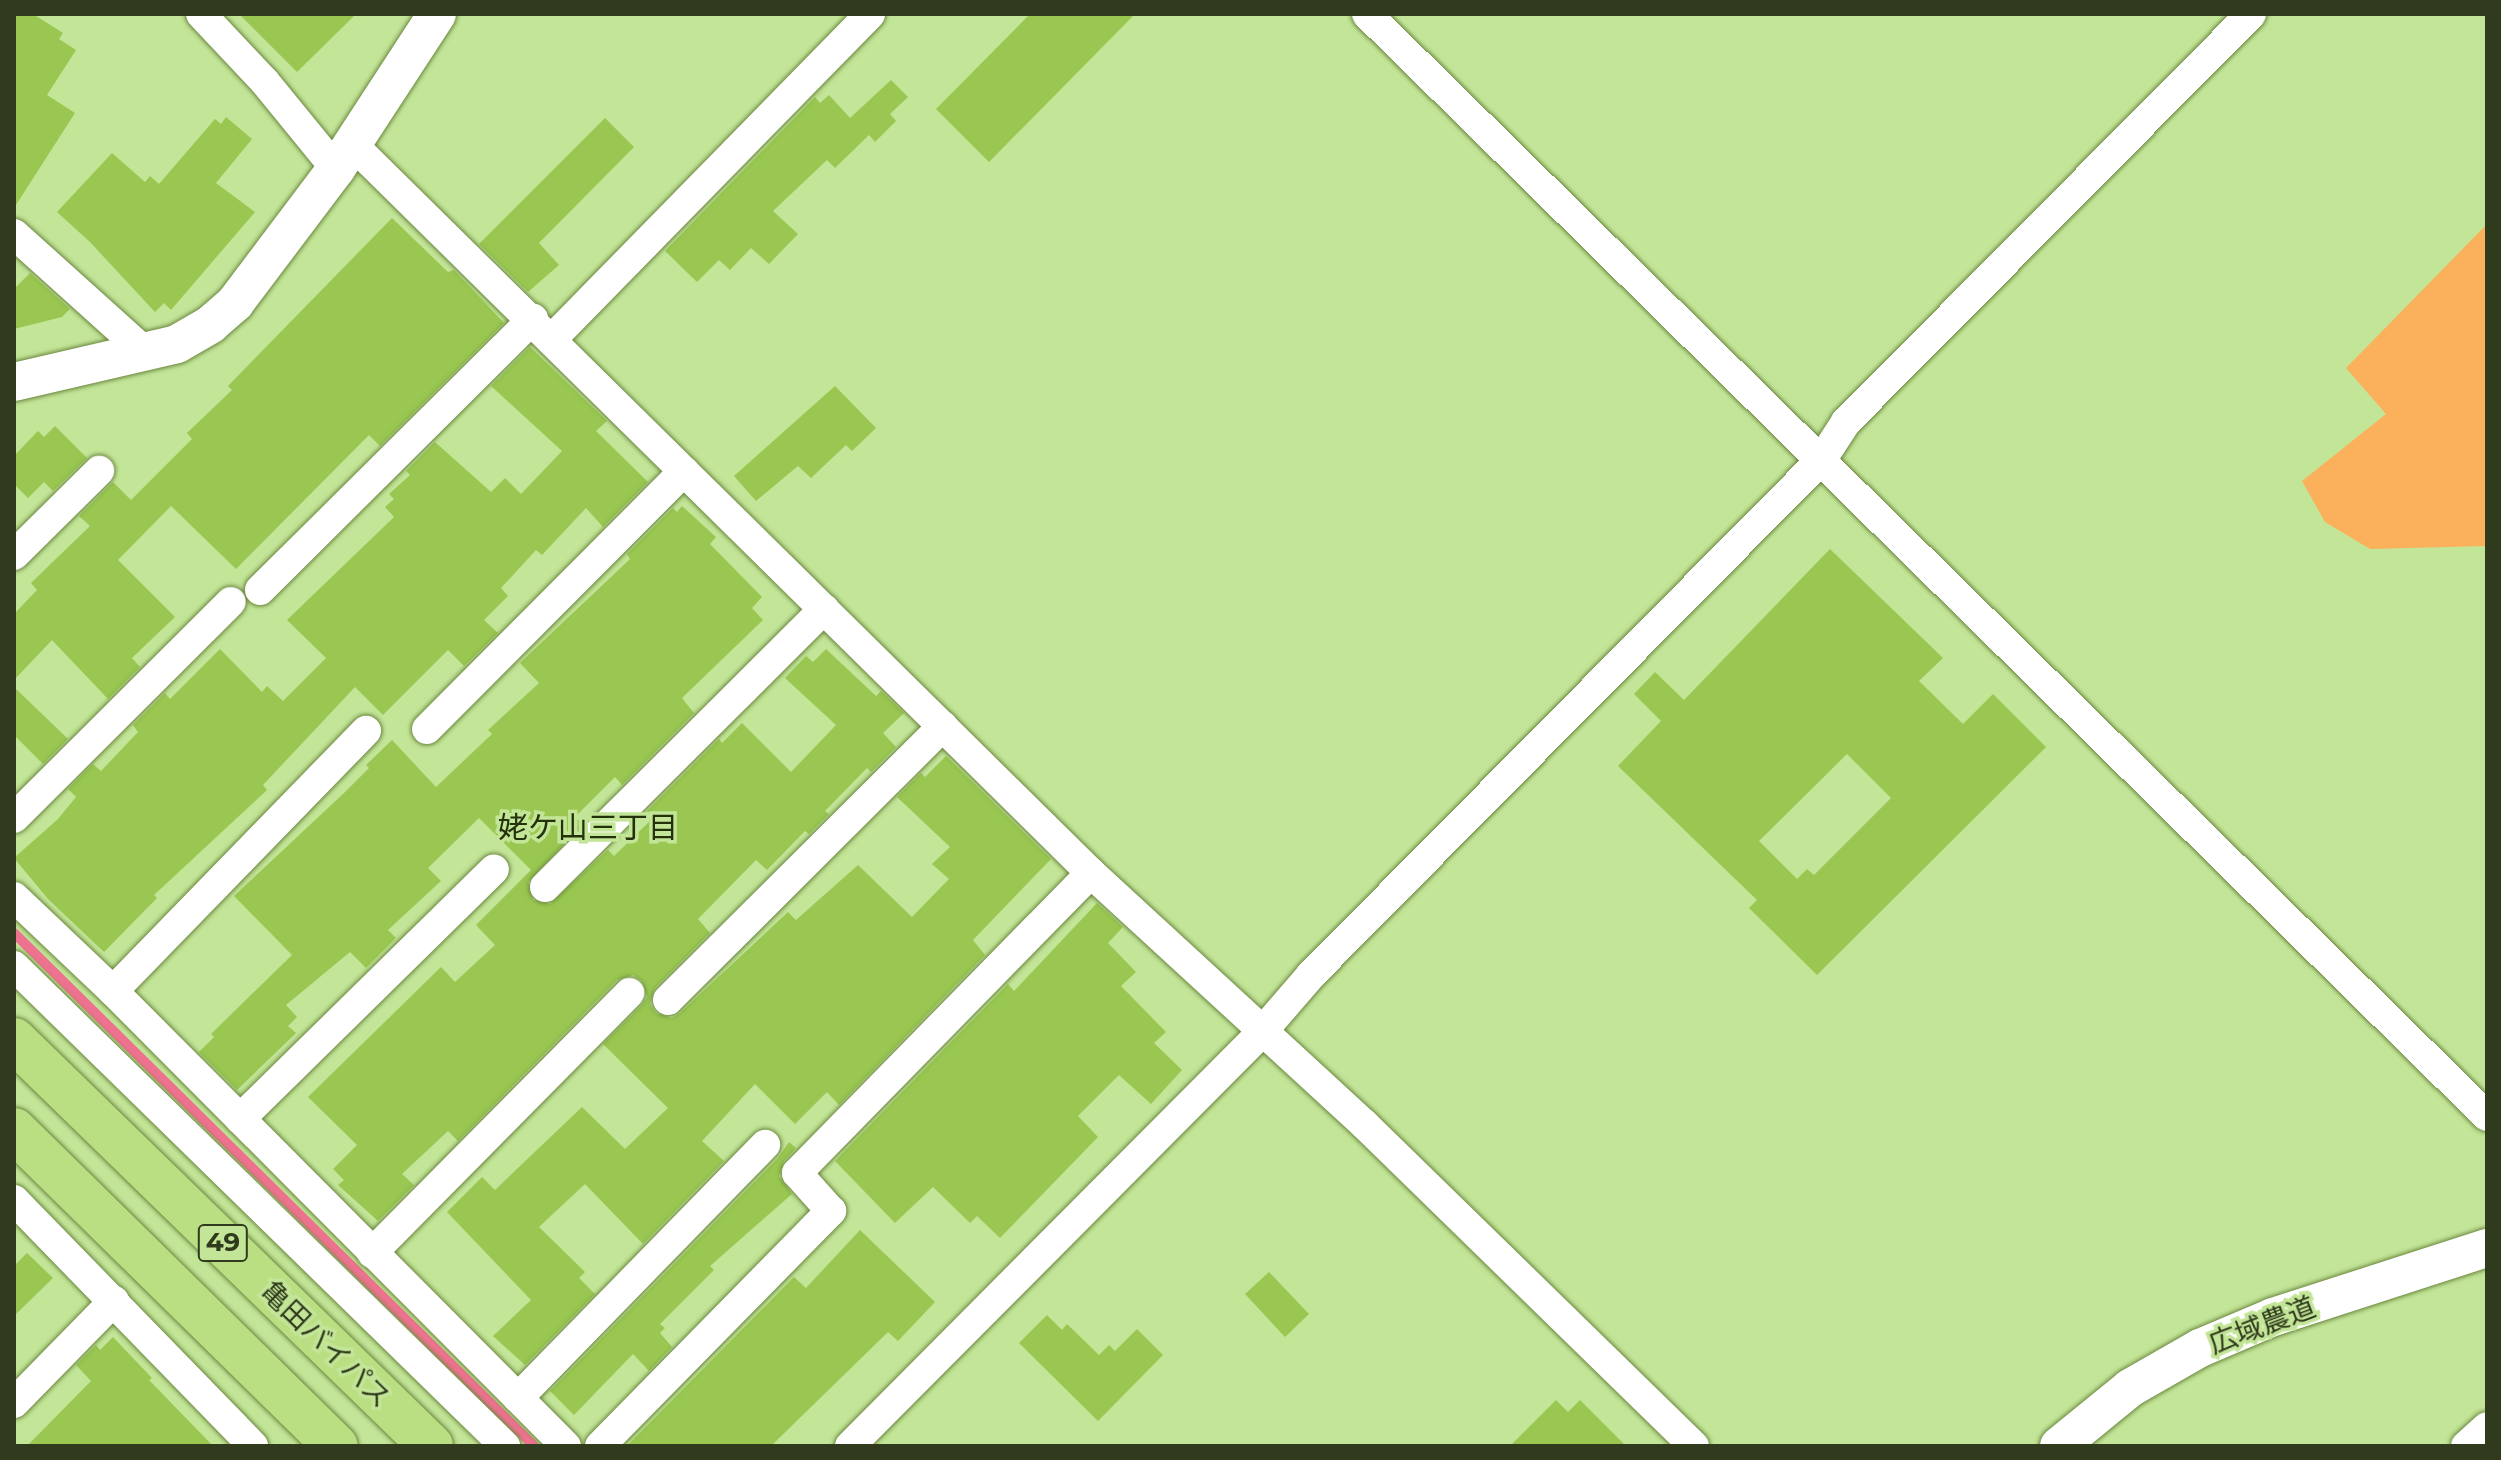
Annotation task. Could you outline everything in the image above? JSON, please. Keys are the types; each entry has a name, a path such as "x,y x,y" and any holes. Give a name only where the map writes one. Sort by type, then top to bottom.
{"highway":[{"name":"亀田バイパス","path":"14,1040 431,1446"},
{"name":"49","path":"14,1130 336,1446"}],"street":[{"path":"201,14 265,82 344,156 542,330 1091,873 1261,1033 1364,1124 1694,1446"},
{"path":"14,382 177,344 211,324 235,303 344,156 437,14"},
{"path":"260,590 542,330 870,14"},
{"path":"1367,14 2487,1116"},
{"path":"850,1446 1261,1033 1311,975 1822,459 1846,422 2251,14"},
{"path":"14,234 145,352"},
{"path":"14,555 99,471"},
{"path":"427,729 684,471"},
{"path":"14,818 231,602"},
{"path":"545,887 824,609"},
{"path":"668,1000 943,726"},
{"path":"113,991 366,731"},
{"path":"240,1119 494,869"},
{"path":"600,1446 831,1211 797,1173 1091,873"},
{"path":"14,897 113,991 566,1446"},
{"path":"14,966 505,1446"},
{"path":"372,1253 629,993"},
{"path":"518,1398 765,1145"},
{"path":"14,1200 250,1445"},
{"name":"広域農道","path":"2059,1446 2130,1388 2200,1348 2273,1317 2487,1248"},
{"path":"14,1403 114,1301"},
{"path":"2466,1446 2487,1427"}],"shaded area":[{"path":"2487,224 2487,546 2370,549 2325,522 2302,481 2386,414 2346,368"}],"building":[{"path":"14,14 33,14 63,33 59,39 76,50 47,95 75,113 14,208"},
{"path":"239,14 356,14 297,72"},
{"path":"1030,14 1135,14 989,162 936,109"},
{"path":"891,80 908,97 890,114 896,121 875,142 869,135 835,168 827,160 773,211 798,234 769,264 751,248 730,270 719,260 697,282 665,251 815,97 820,103 829,95 850,118"},
{"path":"226,117 252,139 216,183 255,212 171,310 164,303 155,312 90,242 57,212 112,153 145,182 150,176 159,184 215,119 221,124"},
{"path":"605,118 634,147 539,243 559,265 528,292 479,244"},
{"path":"392,218 448,272 454,270 504,323 380,446 369,435 236,569 171,506 118,560 175,617 132,658 140,667 108,699 52,640 14,680 14,614 37,590 31,583 90,526 79,516 113,482 131,500 192,439 187,433 232,390 228,386"},
{"path":"30,273 70,309 62,317 14,329 14,289"},
{"path":"530,347 607,421 596,431 648,482 603,527 586,508 542,555 536,550 501,588 508,596 484,620 498,633 464,666 448,650 383,715 355,687 263,785 267,790 154,895 157,898 104,952 48,899 14,858 58,819 76,797 68,789 93,764 101,771 138,732 133,725 165,693 170,699 220,649 262,692 267,686 283,701 326,658 287,620 394,517 385,507 394,499 389,494 410,475 406,471 435,442 491,492 505,478 521,494 562,451 491,386"},
{"path":"835,386 876,428 852,451 846,445 811,478 798,466 756,501 734,476"},
{"path":"55,426 87,458 53,491 44,482 28,498 14,484 14,456 38,431 44,437"},
{"path":"682,506 716,537 710,544 762,597 752,608 763,620 682,698 694,713 622,785 615,777 575,817 583,824 528,882 533,900 550,904 608,850 614,856 653,818 647,811 719,739 722,743 742,723 791,772 836,725 785,678 806,656 813,662 826,649 876,696 881,691 904,713 883,733 896,747 871,772 867,768 825,811 829,814 809,834 805,831 767,870 756,860 698,919 710,933 655,988 650,1004 656,1013 672,1018 680,1013 788,912 796,920 858,865 912,917 949,879 932,864 950,847 897,797 921,773 925,777 946,756 1051,859 973,940 985,955 839,1105 827,1092 795,1124 755,1084 702,1141 724,1161 643,1244 585,1184 539,1227 585,1272 579,1278 595,1294 525,1365 493,1336 531,1300 447,1212 482,1177 495,1190 582,1107 625,1149 668,1108 603,1044 647,997 642,981 633,975 617,980 458,1141 448,1131 402,1174 414,1185 378,1221 338,1185 344,1180 333,1169 357,1145 308,1097 441,967 455,982 495,945 476,925 531,870 479,818 428,868 441,881 388,930 396,938 366,968 350,952 286,1005 297,1017 288,1026 296,1033 237,1090 199,1052 214,1037 211,1034 292,955 234,896 344,793 369,768 366,765 392,740 436,787 492,734 488,730 539,683 520,663 630,559 627,554 673,508 677,512"},
{"path":"1830,549 1943,658 1919,681 1963,724 1993,694 2046,747 1817,975 1749,908 1757,900 1618,766 1661,721 1634,694 1655,672 1684,700","holes":["1847,754 1891,798 1814,875 1807,869 1797,879 1759,841"]},
{"path":"14,687 68,739 43,764 14,735"},
{"path":"1097,903 1123,927 1108,943 1136,972 1121,986 1166,1032 1154,1043 1182,1070 1151,1104 1119,1075 1078,1116 1098,1137 1000,1238 977,1216 970,1223 933,1187 895,1223 835,1161 1008,984 1014,991"},
{"path":"789,1142 796,1148 784,1161 779,1176 792,1194 710,1266 714,1270 660,1324 665,1328 660,1333 672,1347 649,1371 633,1354 574,1415 550,1391 778,1158"},
{"path":"860,1230 935,1302 898,1341 888,1332 771,1446 627,1446 794,1277 806,1288"},
{"path":"27,1253 53,1278 14,1316 14,1266"},
{"path":"1269,1272 1309,1314 1285,1337 1245,1294"},
{"path":"1047,1315 1062,1330 1067,1324 1099,1355 1109,1345 1115,1351 1137,1329 1163,1355 1098,1421 1019,1343"},
{"path":"113,1337 152,1378 149,1380 213,1446 27,1446 91,1381 76,1365 96,1345 100,1350"},
{"path":"1556,1400 1568,1412 1580,1400 1626,1446 1510,1446"}],"waterway":[{"path":"14,933 534,1446"}],"district":[{"name":"姥ケ山三丁目","path":"588,828"}]}
